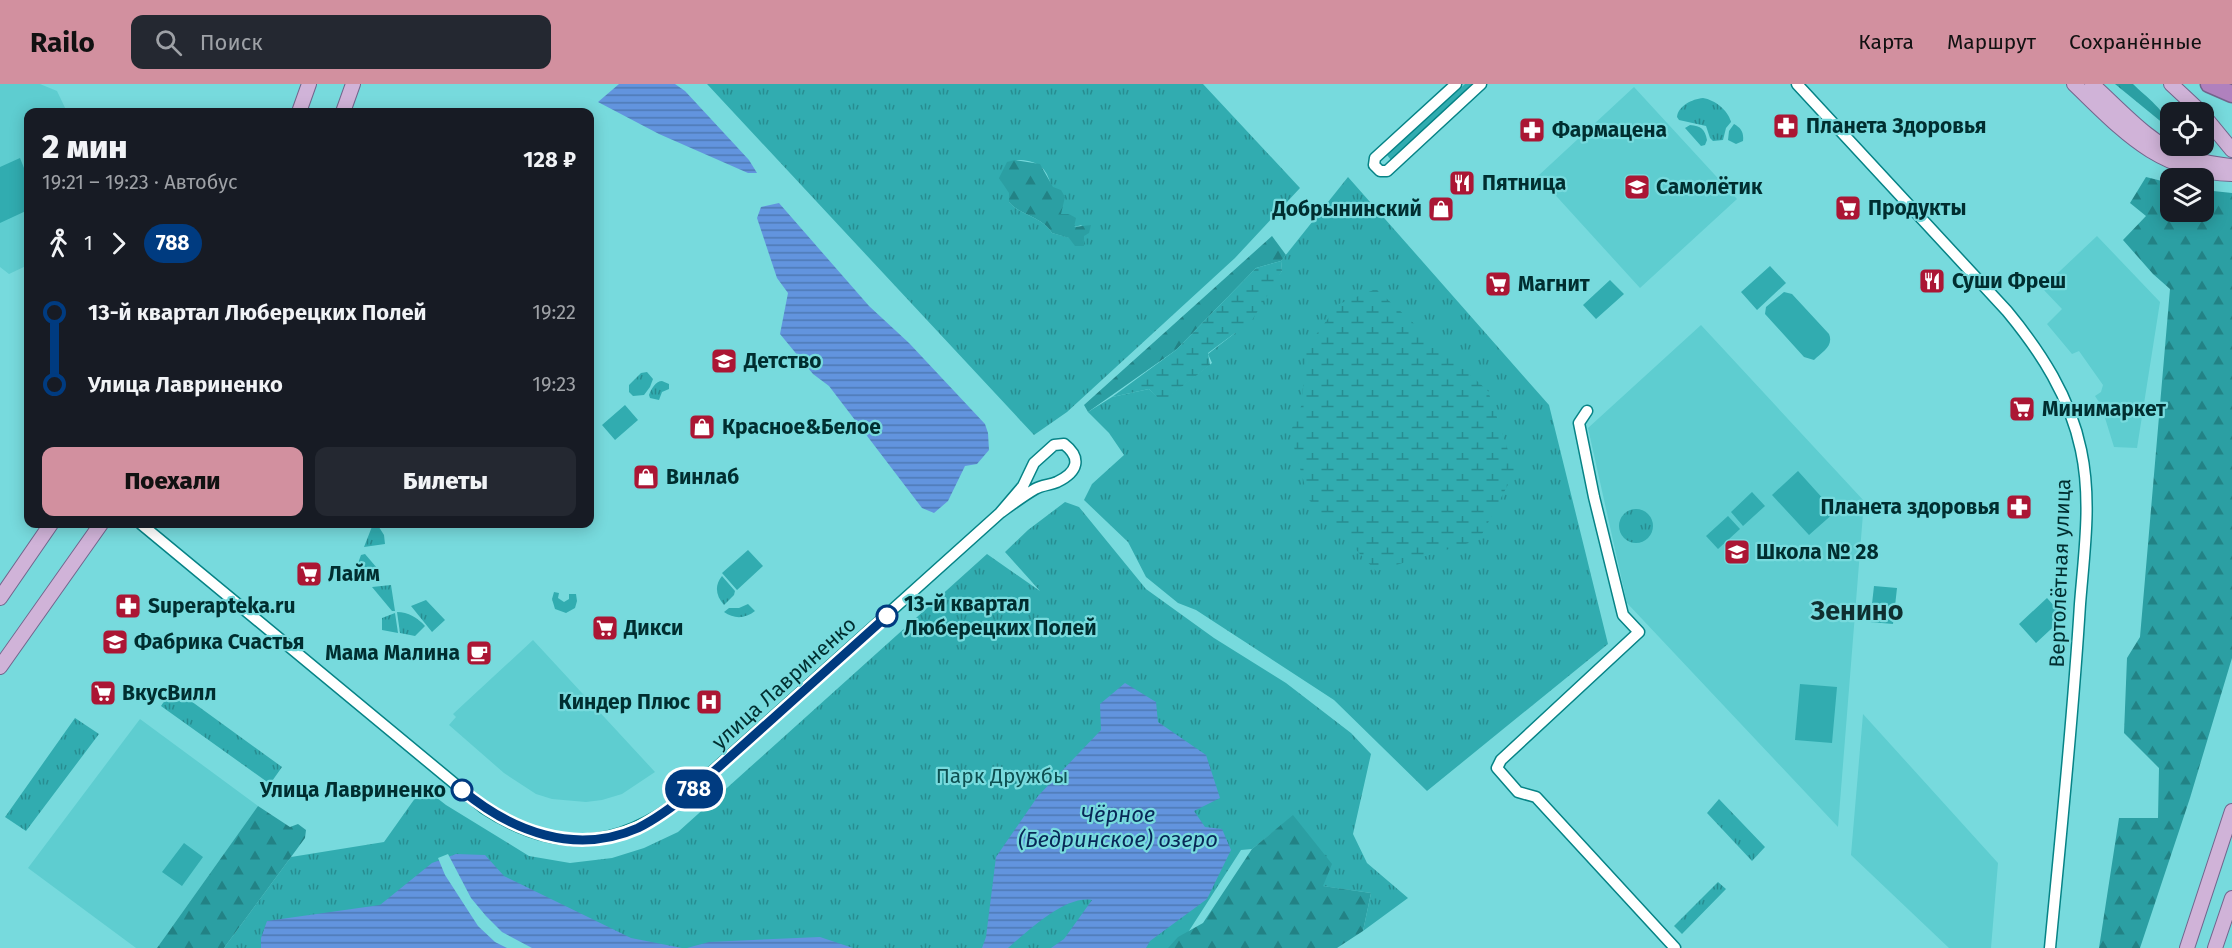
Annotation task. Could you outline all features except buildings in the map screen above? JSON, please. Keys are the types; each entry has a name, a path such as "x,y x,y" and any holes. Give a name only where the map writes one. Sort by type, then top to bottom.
{"highway":[{"path":"2209,84 2232,94"}],"main road":[{"path":"300,108 309,84"},
{"path":"344,108 353,84"},
{"path":"2074,84 2121,130 2148,150 2178,166 2206,173 2232,174"},
{"path":"2092,84 2156,142 2182,156 2208,164 2232,166"},
{"path":"2171,84 2190,102"},
{"path":"2214,128 2232,150"},
{"path":"0,597 48,528"},
{"path":"0,667 98,528"},
{"path":"2187,948 2232,811"},
{"path":"2215,948 2232,898"},
{"path":"2223,925 2232,907"}],"street":[{"path":"1455,84 1375,158 1374,165 1380,171 1387,171 1481,84"},
{"name":"Вертолётная улица","path":"1797,84 2007,311 2031,340 2060,389 2076,430 2085,473 2086,524 2076,669 2050,948"},
{"path":"1587,411 1579,423 1594,497 1623,615 1639,632 1501,760 1497,768 1518,792 1536,797 1675,948"},
{"path":"1064,444 1076,456 1077,462 1074,468 1060,480 1037,488 1000,513 1023,486 1033,464 1054,446 1064,444"},
{"name":"улица Лавриненко","path":"146,528 484,808 531,832 556,838 585,840 615,836 637,828 661,815 683,798 1000,513"}],"shaded area":[{"path":"0,84 40,84 57,91 65,108 24,108 24,267 9,274 0,267"},
{"name":"Самолётик","path":"1634,87 1737,199 1640,288 1538,176"},
{"path":"2097,236 2160,302 2137,448 2114,447 2101,405 2095,396 2101,392 2103,385 2079,351 2072,354 2047,324 2062,309 2042,288"},
{"name":"Школа № 28","path":"1701,325 1864,501 1838,827 1627,603 1588,428"},
{"path":"533,640 655,772 622,794 602,800 586,802 552,799 536,794 504,773 449,725 456,717 453,714"},
{"path":"1863,714 1998,863 1991,948 1949,948 1851,855"},
{"path":"140,719 258,806 157,948 136,948 28,868"}],"green space":[{"path":"707,84 1203,84 1300,188 1235,258 1067,412 1034,435","holes":["1015,160 1028,161 1044,169 1063,217 1074,227 1082,225 1070,238 1052,233 1043,223 1020,211 1009,202"]},
{"path":"1465,84 1472,84 1391,160 1387,155"},
{"path":"2115,84 2133,84 2160,109 2160,121"},
{"path":"1703,98 1720,106 1727,113 1731,122 1726,128 1723,140 1713,141 1706,126 1679,120 1677,117 1686,104"},
{"path":"1734,124 1743,135 1743,141 1736,144 1728,140 1729,131"},
{"path":"1690,125 1700,127 1704,131 1707,140 1705,145 1701,146 1685,128"},
{"path":"20,158 24,168 24,212 0,223 0,167"},
{"path":"1015,160 1040,164 1053,187 1061,190 1065,197 1061,214 1069,214 1076,218 1074,227 1091,225 1089,233 1084,236 1084,246 1075,246 1069,238 1052,233 1043,223 1020,211 1009,202 1009,193 999,178 1007,162"},
{"path":"1348,177 1549,405 1608,644 1427,791 1334,700 1196,610 1178,603 1146,577 1128,542 1084,500 1092,484 1124,455 1109,433 1088,412 1112,397 1149,389 1162,401 1212,363 1208,354 1235,333 1282,271 1281,261"},
{"path":"2146,177 2160,180 2160,222 2214,222 2214,191 2232,193 2232,658 2190,798 2140,948 2099,948 2119,818 2158,818 2159,768 2124,733 2127,658 2140,637 2170,289 2153,274 2123,240 2146,216 2130,203"},
{"path":"1272,236 1286,255 1281,261 1256,268 1176,350 1088,412 1084,405"},
{"path":"1281,261 1282,271 1243,335 1235,333 1208,353 1210,365 1162,402 1149,389 1112,397 1176,350 1256,268"},
{"path":"1770,266 1786,283 1757,310 1741,292"},
{"path":"1610,280 1624,294 1596,319 1583,305"},
{"path":"1376,289 1488,391 1515,471 1479,540 1376,571 1309,500 1290,433 1302,404 1306,348 1339,304"},
{"path":"1784,292 1792,294 1829,334 1829,345 1814,360 1804,357 1765,314 1766,307"},
{"path":"647,372 653,379 650,387 644,395 633,396 629,392 629,385 641,373"},
{"path":"662,381 669,384 669,389 662,392 659,400 650,398 652,388"},
{"path":"625,405 638,420 615,440 602,425"},
{"path":"1798,471 1835,512 1809,535 1772,495"},
{"path":"1752,492 1765,506 1743,526 1731,512"},
{"name":"Парк Дружбы","path":"1065,502 1079,507 1146,589 1214,638 1286,683 1351,733 1371,754 1353,834 1367,863 1408,898 1363,931 1371,893 1322,886 1293,816 1252,849 1241,850 1178,948 224,948 291,857 384,842 423,787 446,805 529,856 570,863 612,858 644,848 678,832 987,554 1040,591 1005,552 1028,530"},
{"path":"1636,509 1648,514 1653,526 1648,538 1636,543 1624,538 1619,526 1624,514"},
{"path":"1728,516 1740,529 1718,549 1706,536"},
{"path":"371,528 380,528 384,535 385,544 364,547"},
{"path":"748,550 763,566 737,590 722,573"},
{"path":"365,554 377,568 359,582 354,574 361,555"},
{"path":"722,576 735,591 724,605 717,591"},
{"path":"391,585 395,611 392,611 372,587"},
{"path":"1874,586 1897,588 1893,624 1870,622"},
{"path":"554,592 559,593 558,598 564,602 569,599 569,594 576,594 575,608 566,613 555,609 552,599"},
{"path":"2047,598 2064,617 2036,643 2019,624"},
{"path":"426,600 445,620 432,632 411,606"},
{"path":"748,604 755,611 747,616 736,617 724,612 729,608 739,608"},
{"path":"397,612 412,616 425,626 415,636 400,633"},
{"path":"395,613 398,633 382,630 382,618"},
{"path":"1800,684 1837,687 1832,743 1795,740"},
{"path":"173,688 282,767 270,784 161,706"},
{"path":"75,718 99,734 26,831 5,817"},
{"path":"1719,799 1765,847 1752,861 1707,813"},
{"path":"258,806 290,827 298,824 306,830 305,838 224,948 157,948"},
{"path":"1293,815 1332,864 1323,886 1371,893 1363,931 1337,948 1168,948 1178,937 1203,923 1252,849"},
{"path":"184,843 203,857 182,886 162,872"},
{"path":"1718,882 1726,889 1682,934 1674,926"}],"water":[{"path":"619,84 675,84 685,91 749,160 757,173 748,173 659,134 598,102"},
{"path":"779,203 869,306 909,343 985,424 989,450 977,464 965,466 948,501 934,513 922,508 829,386 813,374 780,334 788,293 777,278 757,218 761,207"},
{"name":"Чёрное (Бедринское) озеро","path":"1125,683 1156,702 1158,722 1206,755 1220,798 1194,811 1205,827 1222,829 1231,850 1207,899 1150,941 1146,948 1051,948 1064,939 1092,900 1081,900 1070,903 1047,916 1008,948 982,948 986,937 996,857 1038,796 1101,730 1100,704"},
{"path":"456,854 485,855 504,876 631,938 682,948 261,948 261,938 267,921 380,905 432,863"},
{"path":"820,937 853,948 687,948 709,942"}],"pier":[{"path":"448,854 471,898 486,916 502,932 532,948 507,948 495,942 478,926 445,875 438,858"}],"bus line":[{"name":"788","path":"462,790 484,808 506,821 542,836 585,840 615,836 637,828 661,815 692,791 887,616"}],"place":[{"name":"Планета Здоровья","path":"1786,126"},
{"name":"Фармацена","path":"1532,130"},
{"name":"Пятница","path":"1462,183"},
{"name":"Самолётик","path":"1637,187"},
{"name":"Продукты","path":"1848,208"},
{"name":"Добрынинский","path":"1441,209"},
{"name":"Суши Фреш","path":"1932,281"},
{"name":"Магнит","path":"1498,284"},
{"name":"Детство","path":"724,361"},
{"name":"Минимаркет","path":"2022,409"},
{"name":"Красное&Белое","path":"702,427"},
{"name":"Винлаб","path":"646,477"},
{"name":"Планета здоровья","path":"2019,507"},
{"name":"Школа № 28","path":"1737,552"},
{"name":"Лайм","path":"309,574"},
{"name":"Superapteka.ru","path":"128,606"},
{"name":"13-й квартал Люберецких Полей","path":"887,616"},
{"name":"Дикси","path":"605,628"},
{"name":"Фабрика Счастья","path":"115,642"},
{"name":"Мама Малина","path":"479,653"},
{"name":"ВкусВилл","path":"103,693"},
{"name":"Киндер Плюс","path":"709,702"},
{"name":"Улица Лавриненко","path":"462,790"}],"district":[{"name":"Зенино","path":"1857,611"}]}
